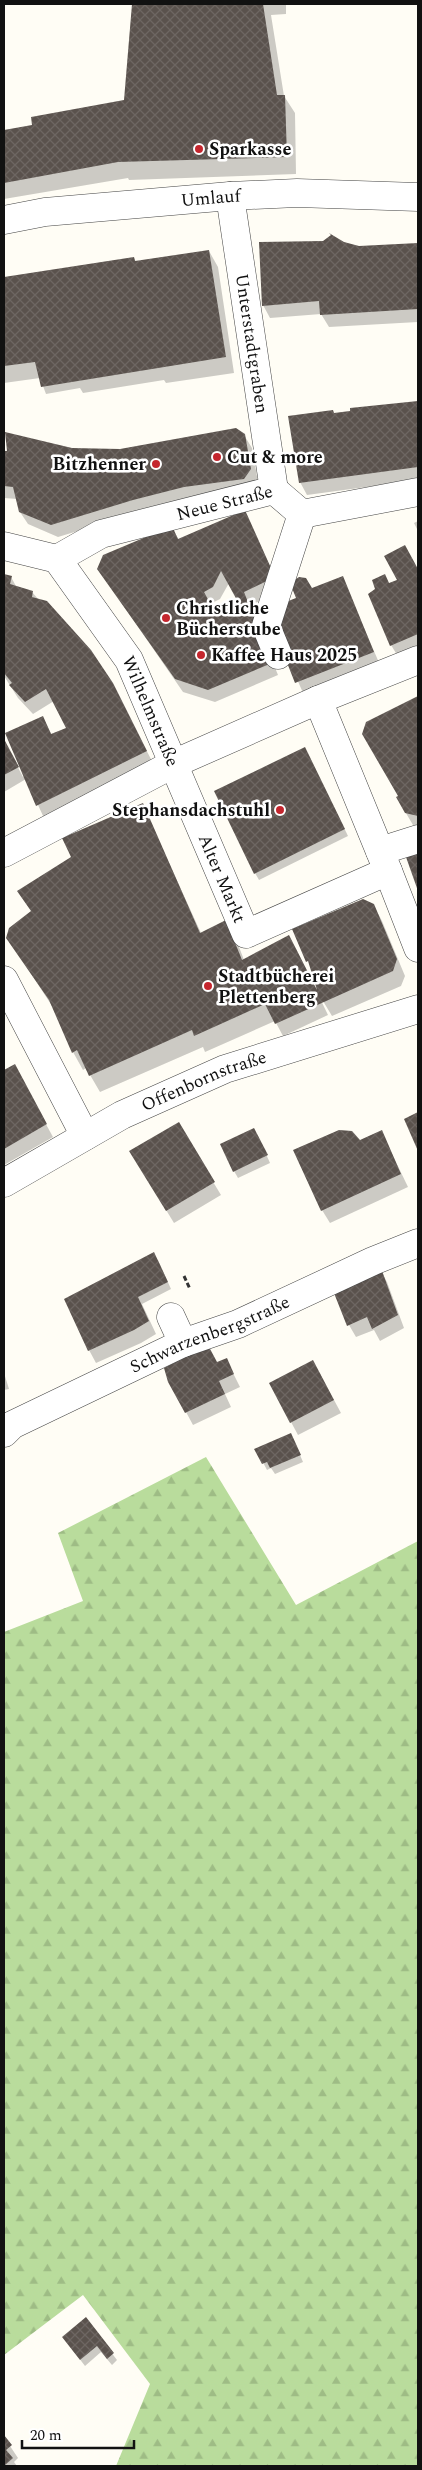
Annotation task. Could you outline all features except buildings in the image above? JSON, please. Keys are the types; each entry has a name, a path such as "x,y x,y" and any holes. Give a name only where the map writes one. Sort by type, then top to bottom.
{"street":[{"name":"Umlauf","path":"4,220 45,212 230,196 305,193 418,197"},
{"name":"Unterstadtgraben","path":"230,196 274,490"},
{"name":"Neue Straße","path":"57,559 101,534 274,490 302,514"},
{"path":"278,655 266,626 302,514 418,492"},
{"path":"4,546 57,559"},
{"name":"Wilhelmstraße","path":"57,559 129,660 173,764 303,697 418,660"},
{"path":"303,697 384,861 418,948"},
{"path":"4,853 173,764"},
{"name":"Alter Markt","path":"173,764 246,934 384,861"},
{"path":"384,861 418,839"},
{"path":"4,980 86,1136"},
{"name":"Offenbornstraße","path":"4,1183 122,1115 225,1069 418,1009"},
{"name":"Schwarzenbergstraße","path":"7,1427 183,1343 238,1324 373,1261 418,1243"},
{"path":"171,1317 183,1343"}],"green space":[{"path":"206,1457 296,1605 418,1541 418,2466 116,2466 150,2384 83,2295 4,2355 4,1632 83,1601 58,1533"}],"place":[{"name":"Sparkasse","path":"199,149"},
{"name":"Cut & more","path":"217,457"},
{"name":"Bitzhenner","path":"156,464"},
{"name":"Christliche Bücherstube","path":"166,618"},
{"name":"Kaffee Haus 2025","path":"201,655"},
{"name":"Stephansdachstuhl","path":"280,810"},
{"name":"Stadtbücherei Plettenberg","path":"208,986"}]}
